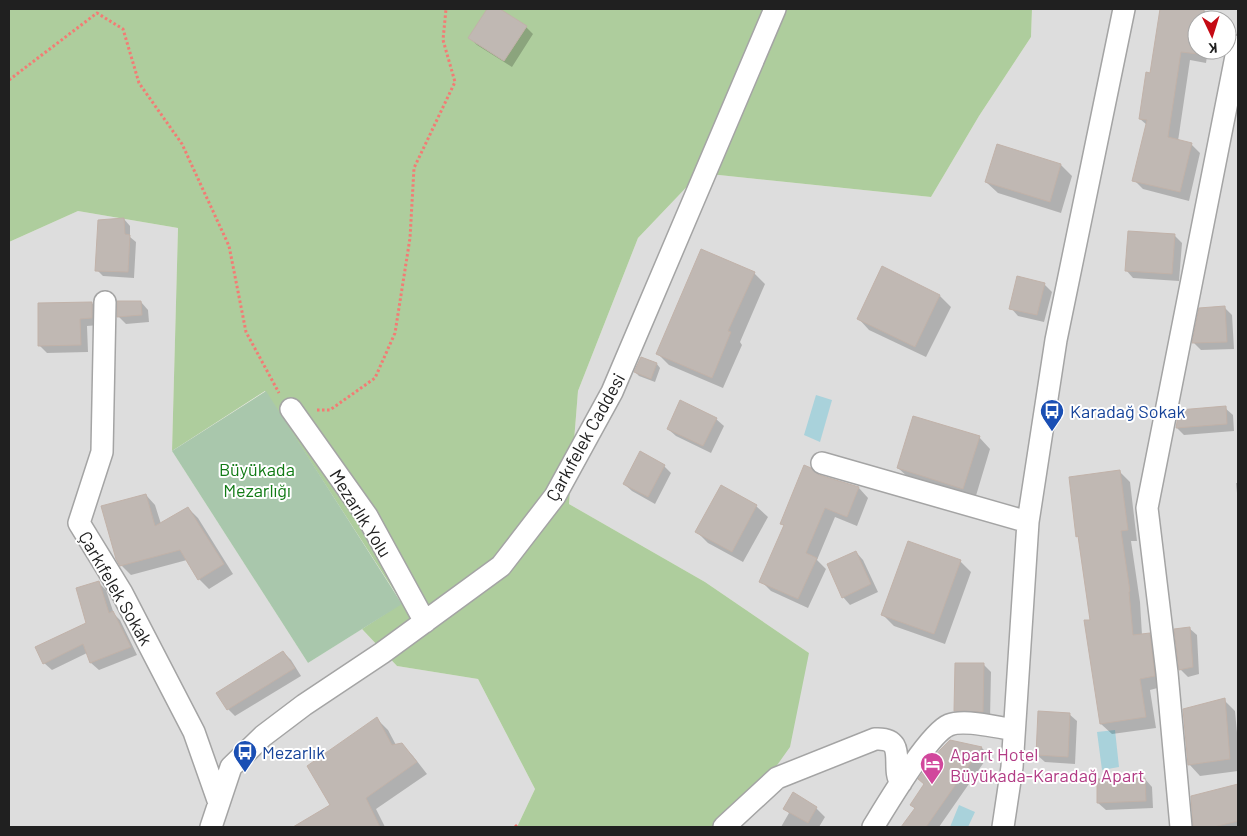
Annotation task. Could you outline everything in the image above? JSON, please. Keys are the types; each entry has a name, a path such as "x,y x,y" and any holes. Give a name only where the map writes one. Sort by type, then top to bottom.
{"street":[{"name":"Çarkıfelek Caddesi","path":"211,827 231,767 263,736 304,705 382,653 501,566 555,496 612,392 775,9"},
{"path":"1003,827 1012,767 1028,522 1056,340 1124,9"},
{"path":"1181,827 1167,673 1148,508 1238,46"},
{"name":"Çarkıfelek Sokak","path":"105,302 102,452 79,523 122,593 194,732 219,802"},
{"name":"Mezarlık Yolu","path":"291,409 367,516 425,622"},
{"path":"822,463 1028,522"},
{"path":"873,827 936,733 949,725 959,723 1014,730"},
{"path":"724,827 777,778 875,740 886,740 894,746 897,754 897,777 901,783"}],"path":[{"path":"9,80 97,13 123,29 139,83 182,144 228,246 246,332 275,386 291,409 330,410 375,378 395,333 410,238 414,168 455,82 443,40 446,9"}],"shaded area":[{"path":"1032,9 1238,9 1238,827 733,827 809,653 705,582 569,504 578,391 638,238 700,173 931,197 979,116 1031,37"},
{"path":"78,211 178,228 172,451 308,663 362,629 397,666 478,679 535,789 517,827 9,827 9,242"}],"green space":[{"path":"9,9 1032,9 1031,37 979,116 931,197 700,173 638,238 578,391 569,504 705,582 809,653 790,747 733,827 517,827 535,789 478,679 397,666 362,629 402,603 265,391 172,451 178,228 78,211 9,242"},
{"name":"Büyükada Mezarlığı","path":"266,391 402,604 308,663 172,451"}],"water":[{"path":"816,395 832,400 820,442 804,435"},
{"path":"1115,730 1119,767 1102,770 1097,732"},
{"path":"959,805 975,812 968,827 950,827"}],"building":[{"path":"487,9 500,9 527,26 504,61 468,38"},
{"path":"1160,9 1204,9 1187,10 1187,53 1181,52 1168,137 1192,143 1180,192 1132,181 1147,120 1139,119 1146,72 1150,73"},
{"path":"997,144 1061,164 1050,202 985,182"},
{"path":"124,218 125,234 130,235 128,272 95,271 98,220"},
{"path":"1128,231 1175,234 1172,274 1125,271"},
{"path":"701,249 755,272 728,331 731,332 712,378 656,354"},
{"path":"882,266 940,295 915,347 857,319"},
{"path":"1017,276 1045,283 1037,315 1009,309"},
{"path":"117,301 141,301 142,315 117,317"},
{"path":"92,302 92,318 80,319 81,345 38,346 38,303"},
{"path":"1225,306 1227,342 1192,343 1199,308"},
{"path":"641,357 657,363 651,379 634,372"},
{"path":"680,400 717,418 703,446 667,429"},
{"path":"1226,406 1227,424 1176,428 1179,410"},
{"path":"913,416 980,436 963,489 897,468"},
{"path":"640,451 665,465 648,497 623,484"},
{"path":"804,465 819,475 859,487 847,517 825,508 806,553 817,558 798,599 759,582 784,525 780,524"},
{"path":"1120,470 1128,530 1121,531 1130,591 1133,635 1150,633 1155,676 1140,679 1146,717 1100,724 1084,620 1090,620 1078,536 1076,537 1069,477"},
{"path":"721,485 757,505 732,552 695,532"},
{"path":"146,494 155,526 188,507 224,564 198,580 180,550 120,566 116,559 101,506"},
{"path":"908,541 961,560 934,634 881,615"},
{"path":"856,551 871,584 842,598 827,564"},
{"path":"99,581 109,613 113,611 131,647 90,663 83,644 43,664 35,647 86,623 76,588"},
{"path":"1190,627 1193,667 1179,670 1174,629"},
{"path":"283,651 295,668 227,710 216,693"},
{"path":"955,663 984,663 983,712 954,711"},
{"path":"1225,698 1230,759 1188,765 1183,709"},
{"path":"1038,711 1070,713 1068,757 1036,755"},
{"path":"377,717 392,745 402,743 417,762 366,798 380,827 293,827 330,805 307,766"},
{"path":"950,740 982,747 926,827 901,827 915,808 910,805 924,784 918,779"},
{"path":"1145,778 1146,801 1097,803 1097,779"},
{"path":"1238,784 1238,821 1214,827 1193,827 1191,796"},
{"path":"793,792 817,807 808,823 783,809"}],"place":[{"name":"Karadağ Sokak","path":"1052,432"},
{"name":"Mezarlık","path":"245,773"},
{"name":"Apart Hotel Büyükada-Karadağ Apart","path":"932,785"}]}
